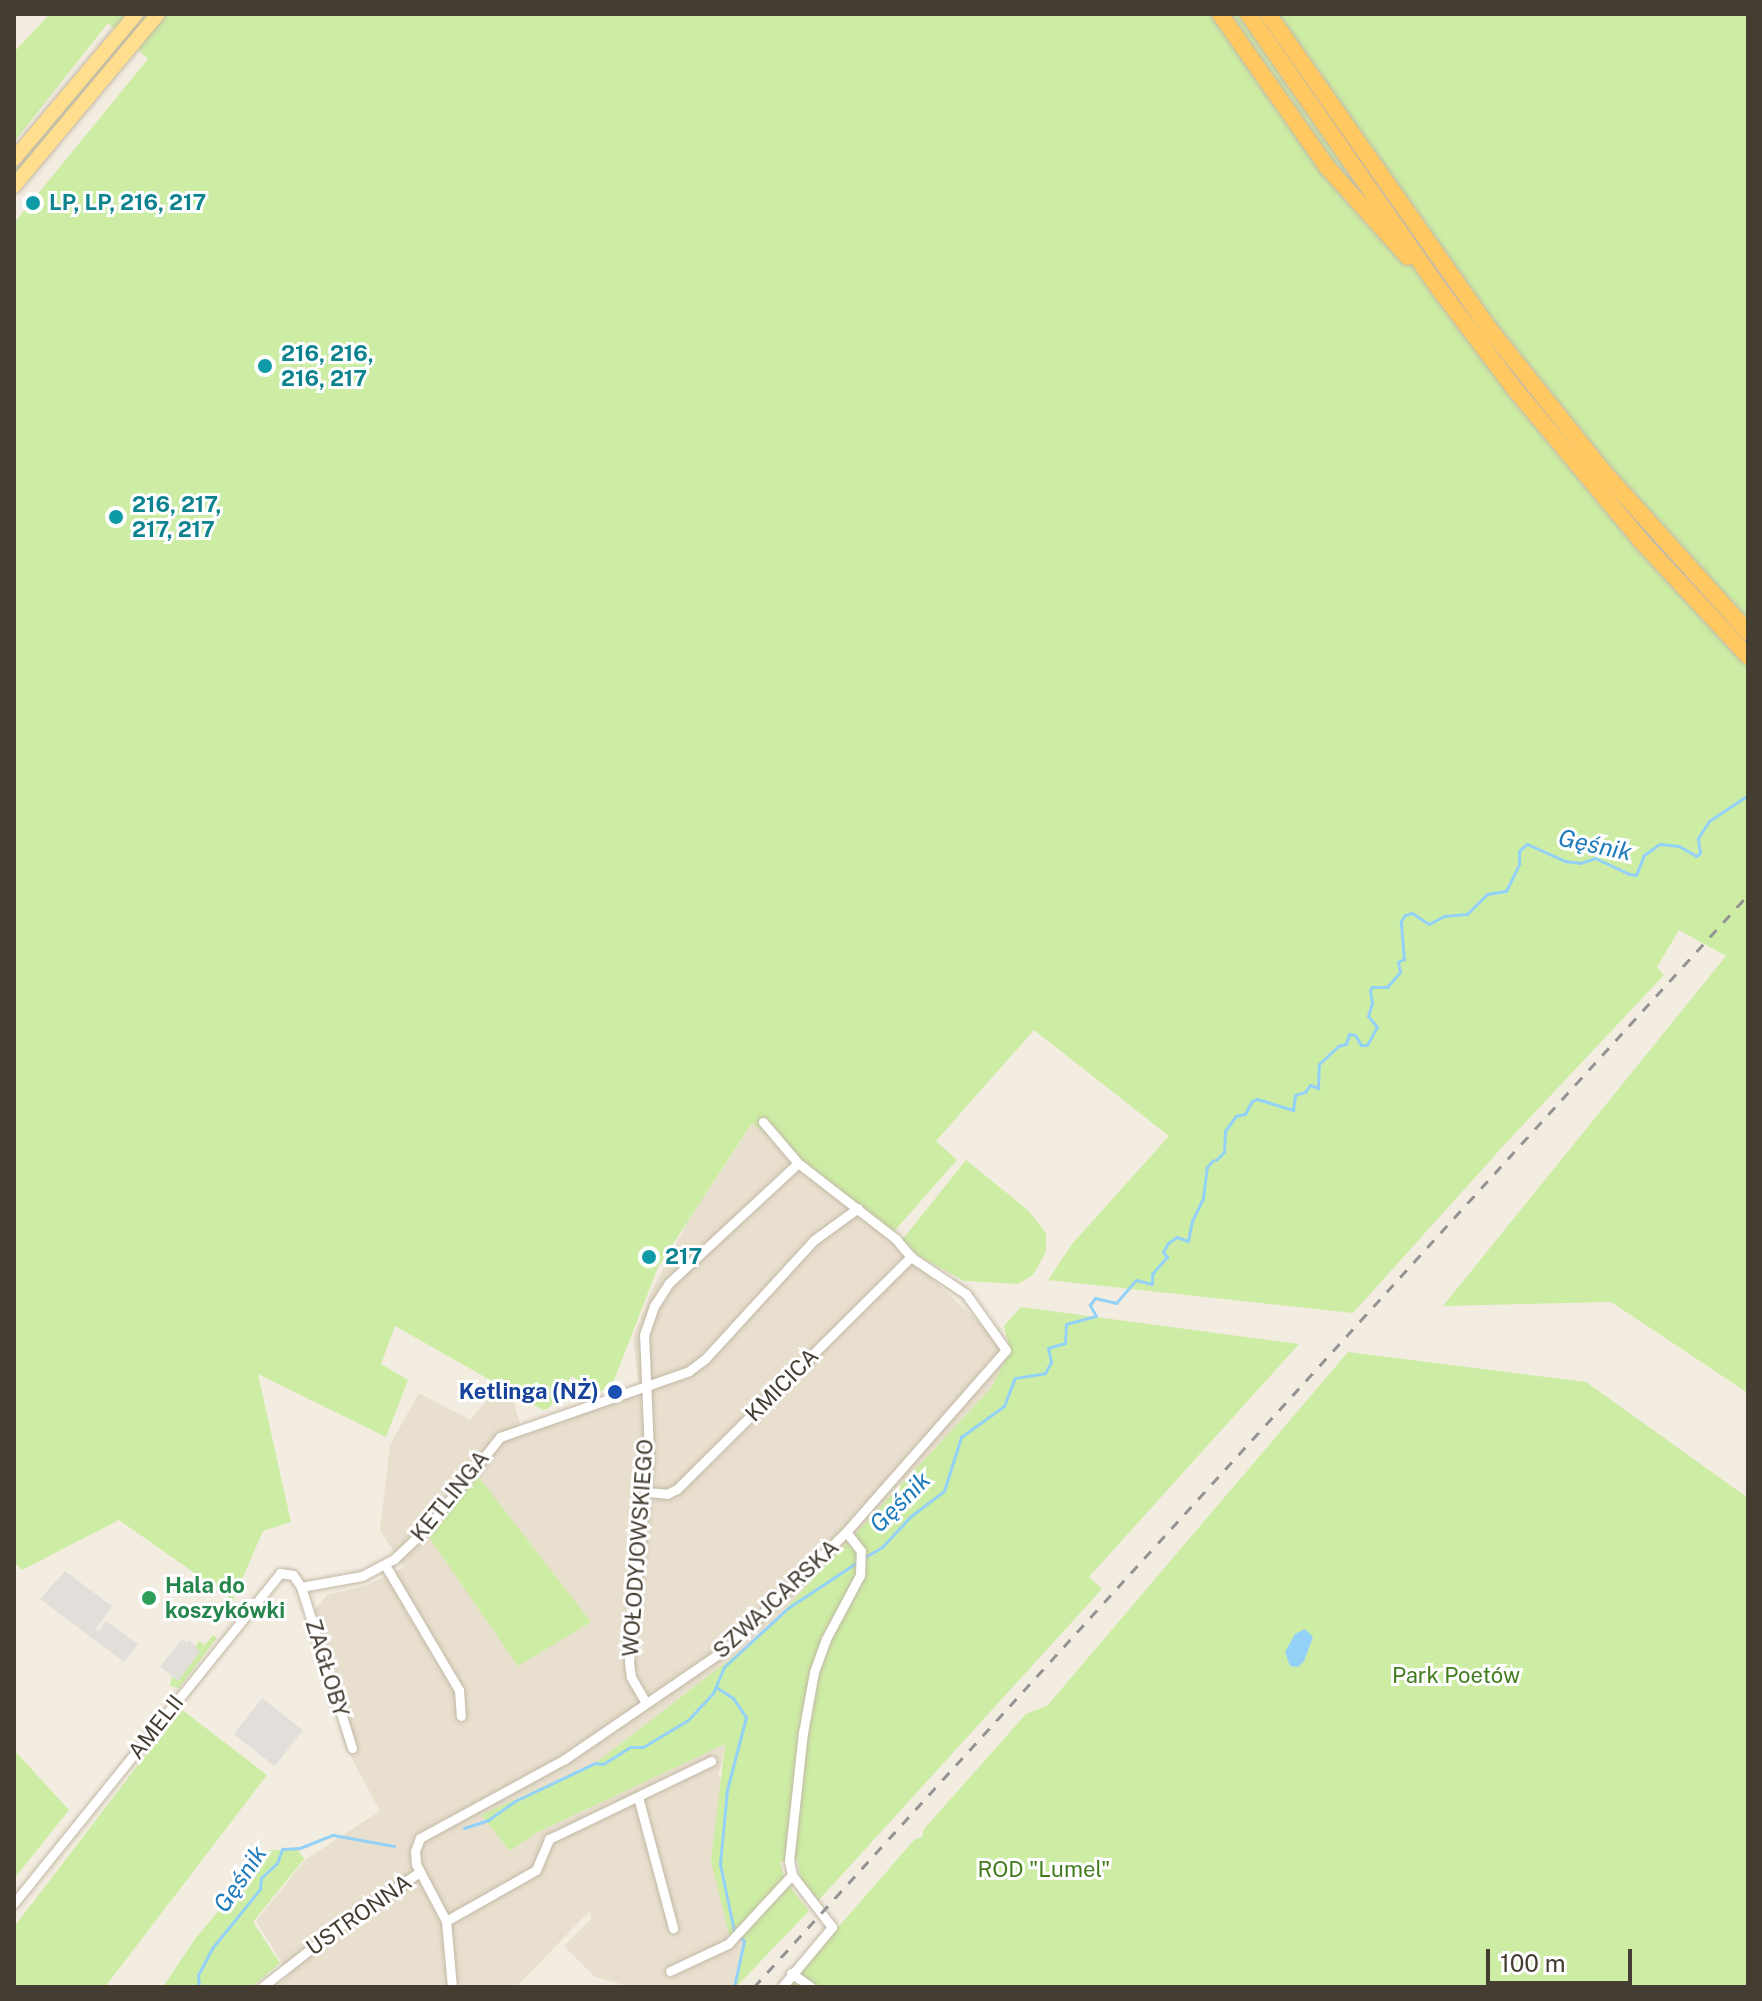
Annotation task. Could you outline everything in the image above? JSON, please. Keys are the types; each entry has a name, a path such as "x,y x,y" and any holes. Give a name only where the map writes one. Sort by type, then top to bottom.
{"highway":[{"path":"1220,14 1327,167 1440,290"},
{"path":"1248,14 1440,290 1566,454 1657,559 1748,656"},
{"path":"1268,14 1491,331 1602,470 1748,632"}],"main road":[{"path":"14,159 136,14"},
{"path":"14,186 158,14"}],"street":[{"name":"SZWAJCARSKA","path":"418,1873 417,1841 428,1832 553,1767 727,1648 846,1532 1006,1350 1003,1341 966,1294 911,1257 858,1208 798,1163 763,1122"},
{"name":"WOŁODYJOWSKIEGO","path":"646,1703 630,1674 629,1662 649,1452 644,1335 654,1306 669,1283 798,1163"},
{"name":"KETLINGA","path":"301,1587 362,1576 385,1565 424,1532 500,1437 689,1371 705,1359 814,1240 858,1208"},
{"name":"KMICICA","path":"646,1492 667,1494 677,1489 911,1257"},
{"path":"782,1987 832,1927 792,1875 789,1861 814,1672 826,1639 860,1575 861,1551 846,1532"},
{"path":"385,1565 459,1690 461,1716"},
{"name":"AMELII","path":"14,1903 271,1582 286,1571 301,1587"},
{"name":"ZAGŁOBY","path":"301,1587 352,1748"},
{"path":"446,1921 536,1870 549,1839 711,1761"},
{"path":"638,1797 673,1928"},
{"path":"418,1873 446,1921 452,1987"},
{"name":"USTRONNA","path":"262,1987 340,1926 418,1873"},
{"path":"670,1971 720,1949 737,1935 792,1875"},
{"path":"791,1973 811,1987"}],"shaded area":[{"path":"757,1116 1010,1351 991,1388 761,1635 597,1762 482,1815 510,1851 536,1833 726,1743 719,1774 746,1940 736,1987 632,1987 595,1977 564,1946 591,1919 590,1911 516,1987 276,1987 289,1975 256,1921 305,1860 380,1811 346,1748 315,1609 327,1595 368,1585 404,1567 380,1530 390,1445 419,1393 470,1420 497,1388 513,1399 521,1428 640,1392 633,1338 652,1290 688,1221"},
{"path":"65,1571 112,1606 95,1630 99,1631 106,1621 138,1644 124,1662 40,1599"},
{"path":"182,1639 187,1643 190,1640 200,1652 178,1681 160,1667"},
{"path":"262,1698 303,1730 275,1766 234,1734"}],"green space":[{"path":"50,14 1748,14 1748,1393 1611,1302 1443,1306 1726,956 1679,930 1657,967 1664,975 1506,1143 1353,1313 1048,1280 1072,1244 1169,1136 1034,1030 936,1141 957,1160 890,1236 752,1123 658,1267 611,1388 596,1392 572,1376 549,1408 543,1410 395,1326 381,1364 408,1380 386,1437 258,1374 291,1522 263,1531 233,1600 119,1520 22,1570 14,1562 14,223 148,59 130,42 14,178 14,168 123,37 108,23 14,142 14,52"},
{"path":"966,1160 1029,1211 1046,1233 1046,1252 1033,1275 1018,1284 964,1281 917,1255 902,1240"},
{"path":"1021,1307 1299,1344 1089,1577 1102,1589 818,1901 801,1879 797,1859 780,1862 785,1881 809,1911 736,1987 746,1941 730,1938 711,1861 725,1744 536,1833 510,1851 481,1815 597,1762 761,1635 991,1388 1010,1351 1004,1326"},
{"name":"Park Poetów","path":"1348,1352 1586,1382 1748,1498 1748,1987 786,1987 914,1840 922,1837 924,1829 1026,1714 1047,1706"},
{"path":"478,1476 591,1622 518,1666 429,1537"},
{"path":"213,1635 217,1638 179,1688 170,1686 172,1677 178,1680 199,1652 195,1647 199,1641 205,1645"},
{"path":"181,1709 267,1775 105,1987 14,1987 14,1927"},
{"path":"14,1750 69,1810 14,1879"},
{"path":"270,1850 298,1850 304,1859 253,1922 280,1963 252,1987 163,1987 195,1939"}],"water":[{"path":"1305,1629 1313,1637 1304,1661 1298,1667 1290,1666 1285,1652 1295,1634"}],"waterway":[{"name":"Gęśnik","path":"1216,1160 1224,1152 1225,1131 1236,1116 1245,1114 1252,1101 1257,1099 1293,1110 1295,1095 1305,1092 1310,1085 1318,1088 1319,1064 1338,1046 1346,1044 1349,1034 1355,1035 1361,1045 1367,1045 1377,1027 1368,1016 1372,1003 1370,990 1372,987 1387,987 1400,972 1398,962 1404,959 1401,921 1405,915 1412,913 1429,924 1444,916 1467,914 1487,894 1506,891 1519,864 1519,851 1527,844 1565,861 1580,863 1595,858 1636,875 1644,855 1660,844 1679,846 1696,856 1700,853 1698,838 1709,821 1748,795"},
{"name":"Gęśnik","path":"865,1557 882,1547 911,1516 944,1491 961,1437 1004,1406 1015,1378 1045,1373 1051,1362 1048,1348 1065,1343 1066,1324 1096,1316 1090,1305 1095,1298 1116,1303 1136,1280 1152,1284 1152,1274 1167,1257 1163,1252 1168,1243 1177,1237 1188,1241 1192,1221 1203,1198 1207,1167 1213,1160"},
{"name":"Gęśnik","path":"464,1828 488,1820 515,1801 595,1763 603,1764 630,1747 643,1747 688,1720 713,1693 724,1667 788,1608 859,1561"},
{"path":"716,1687 733,1698 746,1717 727,1790 720,1864 734,1931 744,1941 734,1987"},
{"name":"Gęśnik","path":"199,1987 198,1975 213,1947 260,1889 261,1878 277,1863 282,1849 300,1848 333,1835 394,1846"}],"railway":[{"path":"754,1987 1748,895"}],"place":[{"name":"LP, LP, 216, 217","path":"33,203"},
{"name":"216, 216, 216, 217","path":"265,366"},
{"name":"216, 217, 217, 217","path":"116,517"},
{"name":"217","path":"649,1257"},
{"name":"Ketlinga (NŻ)","path":"615,1392"},
{"name":"Hala do koszykówki","path":"149,1598"}],"park label":[{"name":"ROD \"Lumel\"","path":"1044,1870"}]}
